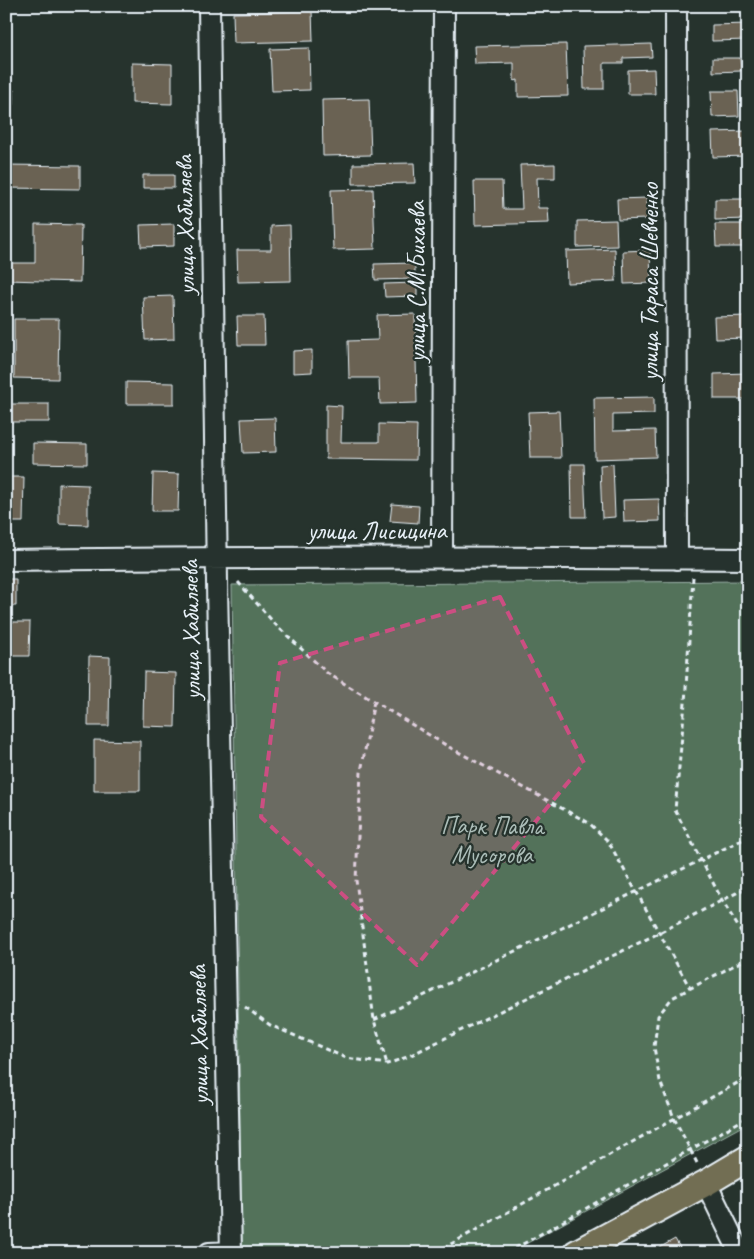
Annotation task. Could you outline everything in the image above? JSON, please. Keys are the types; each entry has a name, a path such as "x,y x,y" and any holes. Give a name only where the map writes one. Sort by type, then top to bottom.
{"main road":[{"path":"576,1253 706,1183 748,1158"}],"street":[{"name":"улица Хабиляева","path":"209,6 216,557 230,1252"},
{"name":"улица С.М.Бихаева","path":"442,557 444,6"},
{"name":"улица Тараса Шевченко","path":"676,6 677,559"},
{"name":"улица Лисицина","path":"6,560 216,557 748,559"},
{"path":"706,1183 740,1253"},
{"path":"209,1253 230,1252"}],"path":[{"path":"693,576 686,703 675,810 722,900 748,942"},
{"path":"235,578 275,624 327,673 450,747 589,823 608,841 690,988"},
{"path":"374,701 361,772 356,880 374,1020 387,1064"},
{"path":"374,1020 748,838"},
{"path":"224,992 270,1025 346,1058 387,1064 408,1056 659,933 748,886"},
{"path":"706,1183 674,1118 660,1081 654,1047 658,1016 672,998 748,958"},
{"path":"435,1253 748,1077"},
{"path":"507,1253 748,1117"}],"highlighted area":[{"path":"500,597 584,763 417,965 261,817 280,663"}],"green space":[{"name":"Парк Павла Мусорова","path":"748,581 748,1123 509,1253 242,1253 232,585"}],"building":[{"path":"312,11 313,41 234,43 233,13"},
{"path":"748,24 748,40 712,41 712,25"},
{"path":"566,44 568,96 518,97 518,80 514,81 514,63 475,64 474,46"},
{"path":"651,44 652,57 623,58 623,63 604,63 604,89 584,89 583,46"},
{"path":"309,48 310,90 272,91 270,49"},
{"path":"713,58 740,58 741,71 713,72"},
{"path":"132,63 172,64 172,104 132,103"},
{"path":"654,69 655,94 628,94 628,70"},
{"path":"6,90 14,90 13,105 6,105"},
{"path":"711,91 738,91 739,116 712,117"},
{"path":"369,99 371,155 323,156 322,100"},
{"path":"748,131 748,156 713,157 712,132"},
{"path":"414,163 415,183 353,184 353,164"},
{"path":"555,164 555,178 537,178 538,208 548,208 549,223 475,225 474,181 502,181 503,209 522,209 520,165"},
{"path":"6,165 80,166 80,189 6,188"},
{"path":"143,175 174,175 174,188 143,188"},
{"path":"373,189 375,249 333,250 331,190"},
{"path":"647,198 647,219 618,220 617,199"},
{"path":"715,199 748,199 748,219 715,220"},
{"path":"616,220 617,246 577,247 577,221"},
{"path":"35,224 81,225 80,282 6,280 6,263 35,263"},
{"path":"174,224 174,246 141,247 140,225"},
{"path":"715,224 748,224 748,247 716,247"},
{"path":"290,225 291,281 238,282 237,250 271,250 271,226"},
{"path":"615,249 616,281 567,283 566,251"},
{"path":"650,250 651,283 624,284 623,251"},
{"path":"415,263 415,279 375,280 374,264"},
{"path":"417,283 417,296 385,297 384,284"},
{"path":"173,296 174,339 145,340 143,297"},
{"path":"415,314 417,403 380,404 379,378 349,378 348,341 378,340 377,315"},
{"path":"237,316 264,316 265,345 238,345"},
{"path":"748,316 748,338 715,339 714,317"},
{"path":"14,319 59,319 58,379 14,378"},
{"path":"312,350 312,372 293,373 293,351"},
{"path":"748,373 748,399 714,399 714,374"},
{"path":"126,382 174,383 174,404 126,404"},
{"path":"654,397 654,414 613,415 613,431 655,430 656,457 595,459 594,398"},
{"path":"6,404 49,404 49,422 6,422"},
{"path":"326,405 342,406 341,442 379,442 379,424 417,425 416,460 326,459"},
{"path":"559,411 561,458 530,458 528,412"},
{"path":"275,418 276,452 243,453 241,419"},
{"path":"33,443 87,444 87,464 33,463"},
{"path":"571,464 584,464 586,517 572,517"},
{"path":"613,464 615,517 602,518 600,465"},
{"path":"153,473 179,474 178,511 152,511"},
{"path":"6,477 24,477 23,522 6,522"},
{"path":"59,484 88,485 88,525 59,524"},
{"path":"659,499 660,521 624,522 623,500"},
{"path":"392,504 419,506 418,523 390,521"},
{"path":"6,579 16,579 16,606 6,606"},
{"path":"6,622 30,622 29,656 6,656"},
{"path":"89,656 110,657 109,726 88,726"},
{"path":"144,672 176,673 175,727 143,726"},
{"path":"94,740 140,741 140,791 94,791"},
{"path":"675,1239 683,1253 650,1253"}]}
